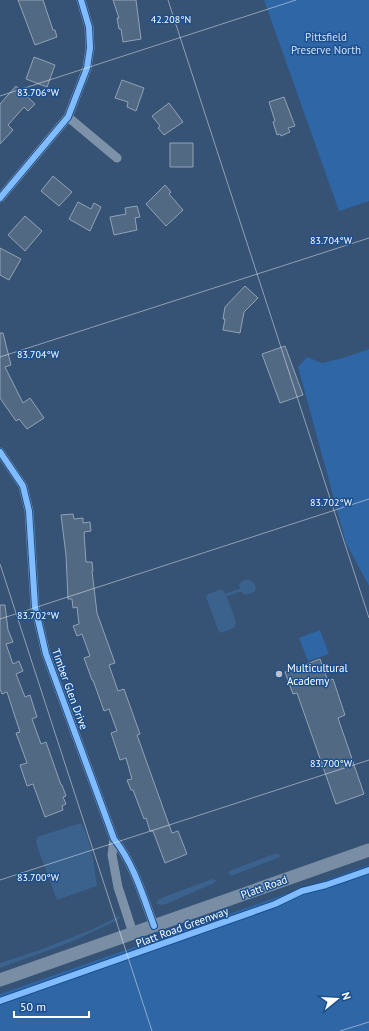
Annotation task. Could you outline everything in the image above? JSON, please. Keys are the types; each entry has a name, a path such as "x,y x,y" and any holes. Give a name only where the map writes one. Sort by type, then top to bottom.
{"main road":[{"name":"Platt Road","path":"0,980 369,850"}],"street":[{"path":"0,198 68,117 87,68 90,48 89,27 81,0"},
{"path":"68,117 117,158"},
{"name":"Timber Glen Drive","path":"0,452 22,486 29,511 35,607 46,654 114,839 124,852 137,879 154,926"},
{"name":"Timber Glen Drive","path":"114,839 112,855 118,887 133,933"}],"green space":[{"name":"Pittsfield Preserve North","path":"264,0 369,0 369,201 339,211"},
{"path":"369,349 369,586 346,543 298,367 307,357 322,363 343,358"},
{"path":"320,630 329,654 308,661 299,638"},
{"path":"369,865 369,1031 0,1031 0,994"}],"shaded area":[{"path":"244,580 250,580 254,583 256,589 254,592 246,595 241,592 239,584"},
{"path":"223,590 225,593 236,622 234,628 221,633 218,630 206,597 208,594"},
{"path":"81,823 88,838 94,862 97,886 57,900 38,849 36,841 37,837"},
{"path":"274,854 279,854 280,857 231,876 228,872 232,870"},
{"path":"212,879 216,881 166,904 160,905 156,903 159,899"},
{"path":"119,916 120,917 118,920 71,942 0,968 0,963 37,951 93,929"}],"building":[{"path":"18,0 43,0 53,30 55,30 57,37 35,45"},
{"path":"113,0 136,0 141,39 123,42 121,29 119,29 117,18 119,18"},
{"path":"34,57 55,65 47,87 26,79"},
{"path":"122,80 144,88 136,111 127,107 128,102 115,98"},
{"path":"16,86 35,104 28,111 24,107 8,125 13,130 0,144 0,104"},
{"path":"284,97 295,126 288,128 290,132 281,136 280,134 277,135 273,122 275,121 269,102"},
{"path":"169,103 183,122 164,135 158,128 160,126 152,116"},
{"path":"170,143 193,143 193,167 170,167"},
{"path":"53,176 72,192 59,206 41,191"},
{"path":"165,185 171,192 169,194 183,210 166,226 146,204"},
{"path":"78,202 91,209 94,203 101,207 90,231 69,219"},
{"path":"137,206 140,217 135,218 137,230 114,235 110,217 126,214 125,208"},
{"path":"25,216 42,231 25,251 8,235"},
{"path":"0,248 21,259 9,280 0,275"},
{"path":"245,286 258,298 244,312 240,333 223,330 225,307"},
{"path":"0,333 3,333 11,365 5,367 23,403 30,398 44,418 27,429 19,419 16,421 0,398"},
{"path":"285,346 303,395 280,403 262,354"},
{"path":"73,514 74,519 83,518 83,523 90,522 91,531 84,532 86,562 92,562 97,613 115,663 109,665 118,691 124,689 140,734 137,735 172,833 178,831 187,854 165,863 153,831 150,831 146,818 144,819 133,790 131,790 127,780 132,779 126,758 120,760 111,733 117,731 109,709 104,711 84,658 90,656 82,634 77,636 73,626 79,624 77,607 73,608 72,599 68,599 66,555 61,515"},
{"path":"0,605 5,605 8,630 13,642 6,644 13,664 19,661 23,671 16,674 25,697 30,695 37,717 32,719 41,744 46,742 66,796 63,797 66,804 62,806 63,810 45,817 33,784 27,786 20,765 27,763 16,733 20,732 7,692 2,694 0,689"},
{"path":"320,659 328,681 333,679 345,715 338,718 364,794 336,804 297,693 293,694 285,672"}],"waterway":[{"path":"226,595 241,590"}],"cycle path":[{"path":"0,198 68,117 87,68 90,48 89,27 81,0"},
{"name":"Platt Road Greenway","path":"0,452 23,486 29,511 35,607 46,654 114,839 133,870 154,926"},
{"name":"Platt Road Greenway","path":"0,1001 275,904 302,891 326,885 369,870"}],"place":[{"name":"Multicultural Academy","path":"279,674"}]}
